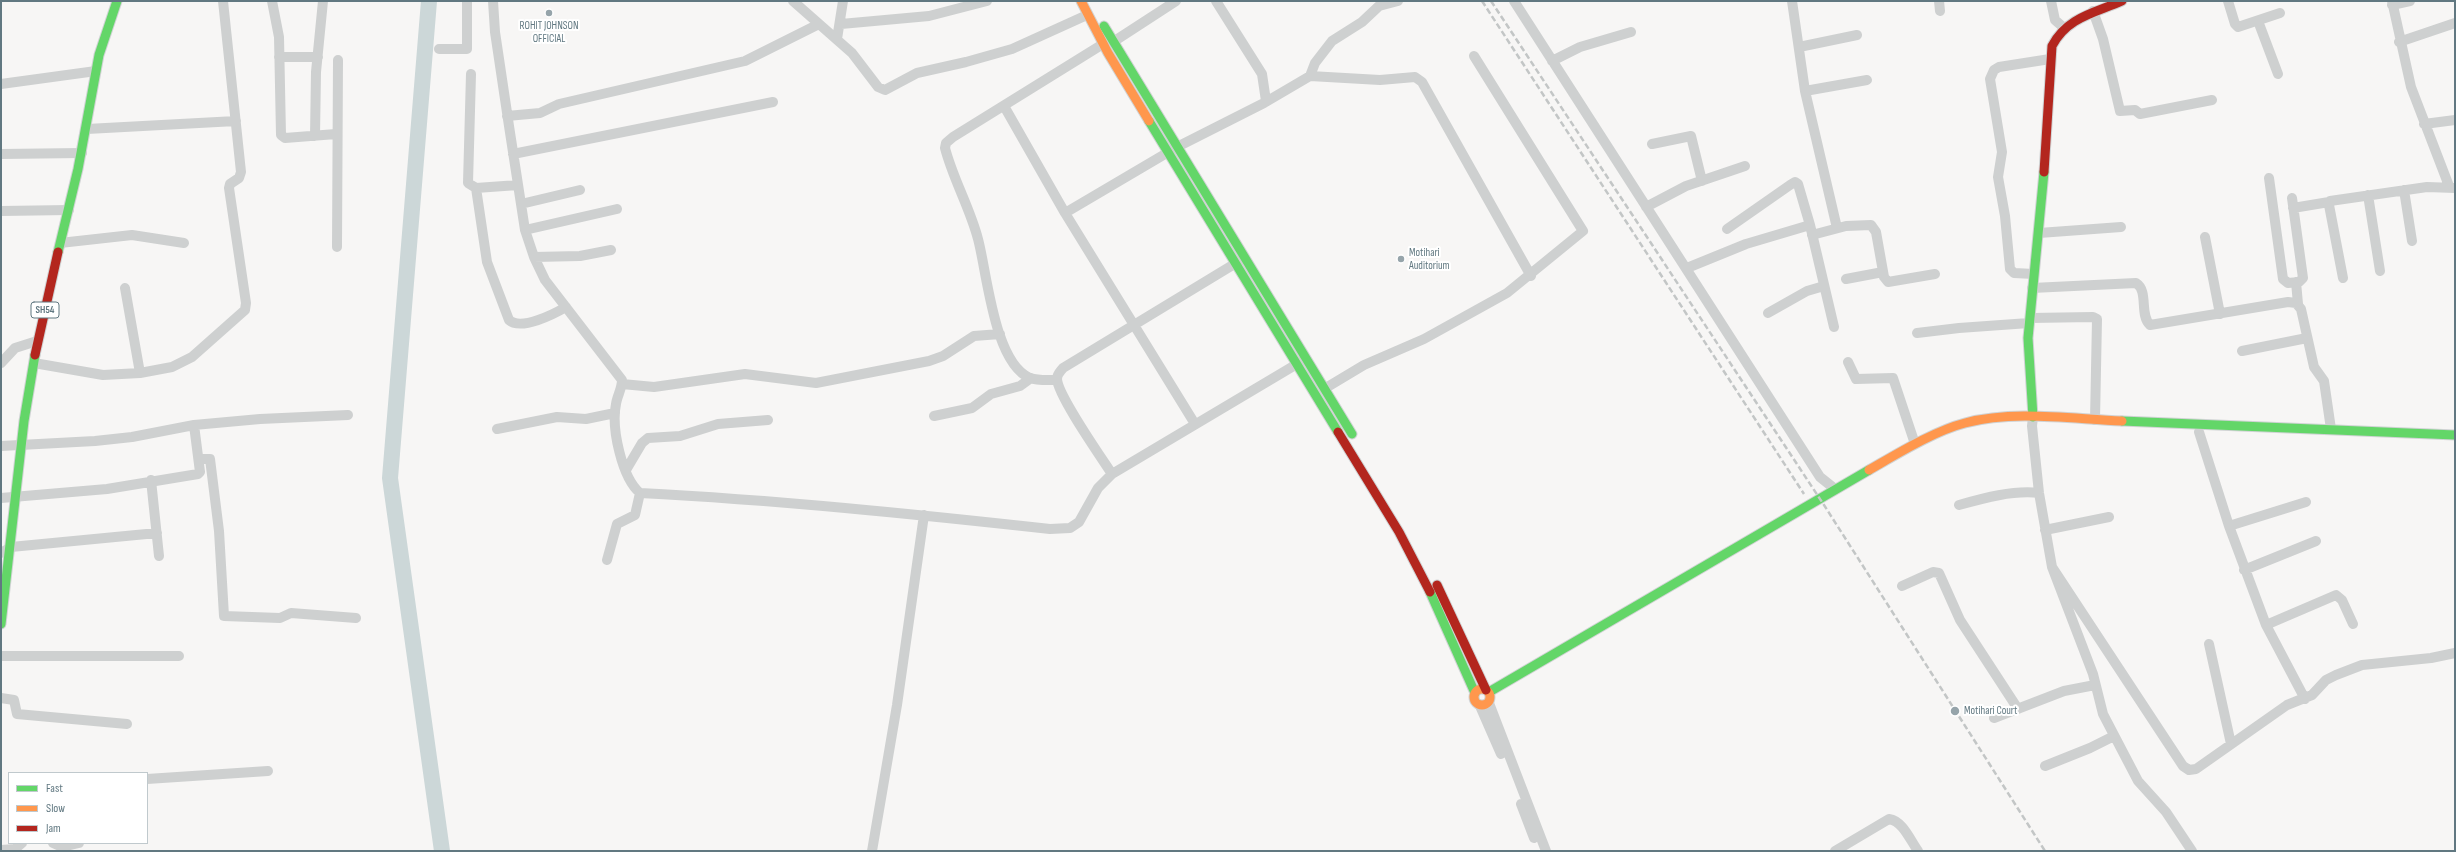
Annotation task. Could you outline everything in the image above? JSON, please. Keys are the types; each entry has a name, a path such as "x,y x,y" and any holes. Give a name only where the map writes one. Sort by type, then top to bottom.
{"main road":[{"name":"SH54","path":"1,623 22,444 37,341 82,153 96,71 105,33 117,1"},
{"path":"1081,1 1087,15 1108,43 1172,150 1235,264 1301,361 1324,389 1355,441"},
{"path":"1092,1 1108,43"},
{"path":"2035,423 2029,320 2039,233 2050,59 2056,36 2063,27 2078,17 2122,1"},
{"path":"1172,150 1244,258 1402,539 1433,597 1475,693 1475,702 1487,698 1916,452 1961,432 2000,426 2095,420 2455,435"},
{"path":"1487,698 1835,489 1915,444 1964,423 2006,417 2035,423"},
{"path":"2063,427 2455,444"},
{"path":"1362,452 1434,578 1487,698"},
{"path":"1475,693 1480,689 1487,698"}],"street":[{"path":"34,363 102,375 158,371 183,362 245,310 246,303 229,186 239,178 241,172 224,1"},
{"path":"272,1 279,37 281,134 285,138 336,134"},
{"path":"316,136 318,57 323,1"},
{"path":"439,49 467,49 467,1"},
{"path":"493,1 495,32 525,230 534,257 545,280 620,377 622,384 614,413 616,436 631,484 640,493 738,498 924,515 1050,529 1070,528 1079,522 1098,488 1112,474 1301,361"},
{"path":"793,1 852,53 878,87 885,90 917,73 966,62 1012,49 1087,15"},
{"path":"837,39 841,24 843,1"},
{"path":"841,24 929,16 955,5 988,1"},
{"path":"1057,380 1031,378 1021,371 1012,359 1000,334 992,311 978,239 945,148 946,143 953,137 1176,1"},
{"path":"1216,1 1262,74 1266,101"},
{"path":"1310,76 1316,63 1332,41 1362,22 1379,6 1398,1"},
{"path":"1514,1 1820,477 1835,489"},
{"path":"1792,1 1804,92 1837,228"},
{"path":"2051,1 2055,20 2063,27"},
{"path":"2228,1 2237,26 2258,21 2280,13"},
{"path":"2269,178 2283,279 2286,283 2302,280 2303,276 2292,203 2329,202 2333,200 2404,190 2452,187 2424,124 2399,42 2392,3 2410,1"},
{"path":"2093,11 2103,39 2120,111 2135,110 2140,114 2212,100"},
{"path":"2258,21 2278,74"},
{"path":"2399,42 2455,23"},
{"path":"507,116 540,113 559,104 745,61 819,24"},
{"path":"1552,61 1580,47 1631,32"},
{"path":"1799,47 1857,35"},
{"path":"1324,389 1364,365 1424,339 1478,311 1531,276 1582,233 1583,229 1474,56"},
{"path":"279,57 318,57"},
{"path":"2034,274 2014,273 2010,268 2005,216 1998,177 2002,152 1990,78 1994,70 1999,67 2050,59"},
{"path":"337,247 336,134 338,60"},
{"path":"1,84 96,71"},
{"path":"470,74 468,180 470,186 476,188 518,186"},
{"path":"1065,213 1172,150 1266,101 1310,76 1380,80 1415,78 1420,80 1531,276"},
{"path":"1804,92 1868,80"},
{"path":"513,154 774,102"},
{"path":"1004,106 1065,213 1195,424"},
{"path":"2424,124 2455,120"},
{"path":"87,129 236,121"},
{"path":"1652,144 1691,136 1702,181"},
{"path":"1,154 82,153"},
{"path":"1646,207 1675,191 1744,166"},
{"path":"1727,229 1795,182 1800,188 1834,327"},
{"path":"476,188 487,262 509,320 516,324 521,324 550,316 566,307"},
{"path":"521,204 580,190"},
{"path":"2404,190 2412,241"},
{"path":"2368,195 2380,271"},
{"path":"2329,202 2343,278"},
{"path":"525,230 617,209"},
{"path":"1,211 69,210"},
{"path":"1687,268 1746,244 1811,230 1854,225 1873,227 1885,279 1890,283 1935,274"},
{"path":"2039,233 2121,227"},
{"path":"60,243 132,236 184,242"},
{"path":"2205,237 2220,314"},
{"path":"534,257 580,256 611,250"},
{"path":"1112,474 1063,395 1057,380 1058,374 1063,368 1244,258"},
{"path":"1846,279 1883,272"},
{"path":"2296,282 2298,304 2315,369 2324,383 2331,429"},
{"path":"2032,288 2136,283 2142,290 2147,320 2150,324 2288,302 2298,304"},
{"path":"1768,313 1807,291 1824,286"},
{"path":"125,288 140,373"},
{"path":"1917,333 2029,320 2093,317 2098,320 2095,420"},
{"path":"622,384 654,387 746,374 816,383 929,361 943,356 974,336 1000,334"},
{"path":"2242,351 2307,338"},
{"path":"2,360 15,348 37,341"},
{"path":"1848,362 1856,379 1893,378 1915,444"},
{"path":"934,416 972,408 995,392 1020,386 1031,378"},
{"path":"497,429 557,417 586,419 614,413"},
{"path":"1,446 124,438 194,425 348,416"},
{"path":"626,470 642,443 648,438 680,436 718,424 768,420"},
{"path":"2035,423 2039,493 2052,567 2095,685 2101,710 2142,786 2166,812 2192,851"},
{"path":"1,498 107,489 151,480 198,474 200,472 199,459 194,425"},
{"path":"2199,432 2244,570 2266,625 2305,699"},
{"path":"199,459 210,459 219,531 224,616 280,618 291,613 356,618"},
{"path":"151,480 159,556"},
{"path":"1959,505 1983,499 2030,492 2039,493"},
{"path":"607,560 617,524 637,513 640,493"},
{"path":"2229,526 2306,502"},
{"path":"872,851 897,705 924,515"},
{"path":"2045,530 2109,517"},
{"path":"1,553 11,547 157,533"},
{"path":"2244,570 2316,541"},
{"path":"2052,567 2186,768 2196,769 2287,705 2305,699 2331,677 2362,664 2431,658 2455,653"},
{"path":"1902,586 1933,572 1940,573 1960,620 2018,709"},
{"path":"2266,625 2336,595 2342,600 2353,624"},
{"path":"2209,644 2231,744"},
{"path":"1,656 179,656"},
{"path":"1994,718 2064,691 2095,685"},
{"path":"1,698 14,700 17,714 127,724"},
{"path":"1487,698 1505,762 1539,851"},
{"path":"1487,698 1546,851"},
{"path":"2045,766 2097,745 2114,736"},
{"path":"148,779 268,771"},
{"path":"1835,851 1889,819 1894,820 1902,827 1918,851"},
{"path":"1,850 15,849 21,844"},
{"path":"55,844 62,847 75,846"}],"waterway":[{"path":"429,1 390,478 442,851"}],"railway":[{"path":"1482,1 1804,494"},
{"path":"1491,1 1824,505 2045,851"}],"traffic: fast":[{"path":"58,252 78,169 99,55 117,1"},
{"path":"1104,26 1352,434"},
{"path":"1149,121 1338,432"},
{"path":"2033,417 2028,338 2044,172"},
{"path":"1,624 24,421 35,355"},
{"path":"2122,421 2455,435"},
{"path":"1489,692 1869,470"},
{"path":"1430,592 1475,693"}],"traffic: slow":[{"path":"1081,1 1108,53 1149,121"},
{"path":"1869,470 1941,431 1965,423 1984,419 2043,416 2122,421"},
{"path":"1479,689 1485,689 1490,694 1490,697 1488,703 1485,705 1479,705 1474,700 1474,694 1479,689"}],"traffic: jam":[{"path":"2044,172 2052,46 2065,28 2074,22 2082,17 2122,1"},
{"path":"35,355 58,252"},
{"path":"1338,432 1399,532 1430,592"},
{"path":"1437,585 1486,690"}],"place":[{"name":"ROHIT JOHNSON OFFICIAL","path":"549,13"},
{"name":"Motihari Auditorium","path":"1401,259"},
{"name":"Motihari Court","path":"1955,711"}]}
